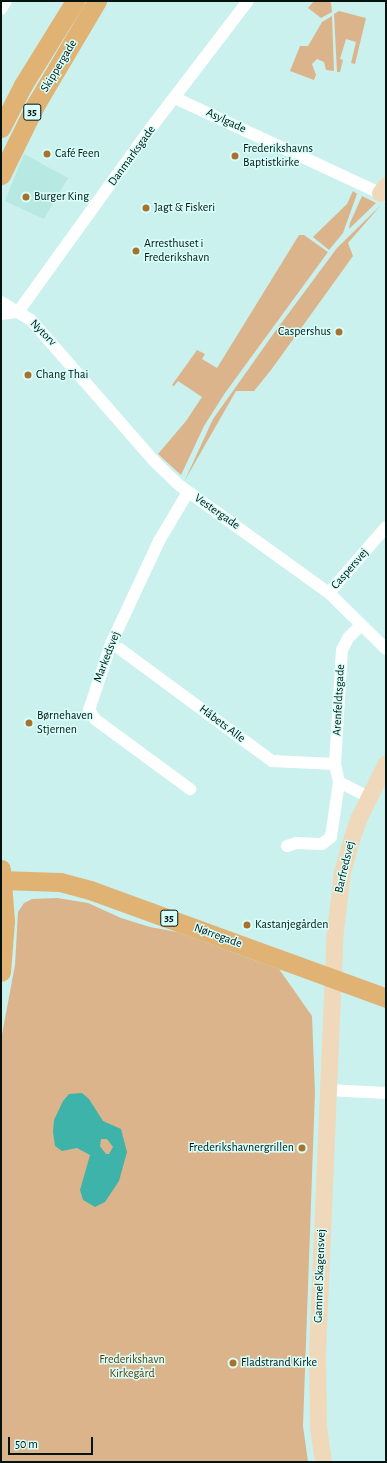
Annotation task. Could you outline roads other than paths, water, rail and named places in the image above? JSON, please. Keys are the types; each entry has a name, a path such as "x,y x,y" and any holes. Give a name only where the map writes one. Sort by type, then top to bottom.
{"main road":[{"name":"Skippergade","path":"1,128 23,85 75,1"},
{"name":"Skippergade","path":"1,175 36,104 98,1"},
{"name":"Nørregade","path":"2,876 60,882 90,890 386,998"},
{"path":"1,972 5,921 2,876"}],"street":[{"path":"1,9 6,1"},
{"name":"Danmarksgade","path":"18,312 248,1"},
{"name":"Asylgade","path":"175,98 384,191"},
{"name":"Nytorv","path":"1,302 31,320 66,357"},
{"name":"Nytorv","path":"1,314 18,312"},
{"name":"Vestergade","path":"66,357 149,456 188,492 329,593 386,649"},
{"name":"Markedsvej","path":"188,492 159,541 111,644 89,710 96,720 190,789"},
{"name":"Caspersvej","path":"329,593 386,527"},
{"name":"Arenfeldtsgade","path":"286,846 296,842 322,844 328,841 339,782 336,764 342,650 348,638 361,625"},
{"name":"Håbets Alle","path":"120,650 272,761 336,764"},
{"name":"Barfredsvej","path":"332,978 342,872 359,816 386,763"},
{"path":"339,782 368,797"},
{"name":"Gammel Skagensvej","path":"323,1462 318,1426 317,1352 332,978"},
{"path":"328,1090 386,1093"}],"water":[{"path":"82,1093 89,1099 103,1121 121,1129 127,1152 119,1181 105,1202 95,1207 83,1200 80,1190 90,1155 77,1148 62,1151 55,1146 53,1132 54,1120 63,1101 69,1094","holes":["101,1139 107,1139 113,1147 109,1154 106,1154 100,1146"]}],"place":[{"name":"Café Feen","path":"47,154"},
{"name":"Frederikshavns Baptistkirke","path":"235,156"},
{"name":"Burger King","path":"26,197"},
{"name":"Jagt & Fiskeri","path":"146,208"},
{"name":"Arresthuset i Frederikshavn","path":"136,251"},
{"name":"Caspershus","path":"339,332"},
{"name":"Chang Thai","path":"28,375"},
{"name":"Børnehaven Stjernen","path":"29,723"},
{"name":"Kastanjegården","path":"247,925"},
{"name":"Frederikshavnergrillen","path":"302,1148"},
{"name":"Fladstrand Kirke","path":"233,1363"}],"park label":[{"name":"Frederikshavn Kirkegård","path":"132,1367"}]}
